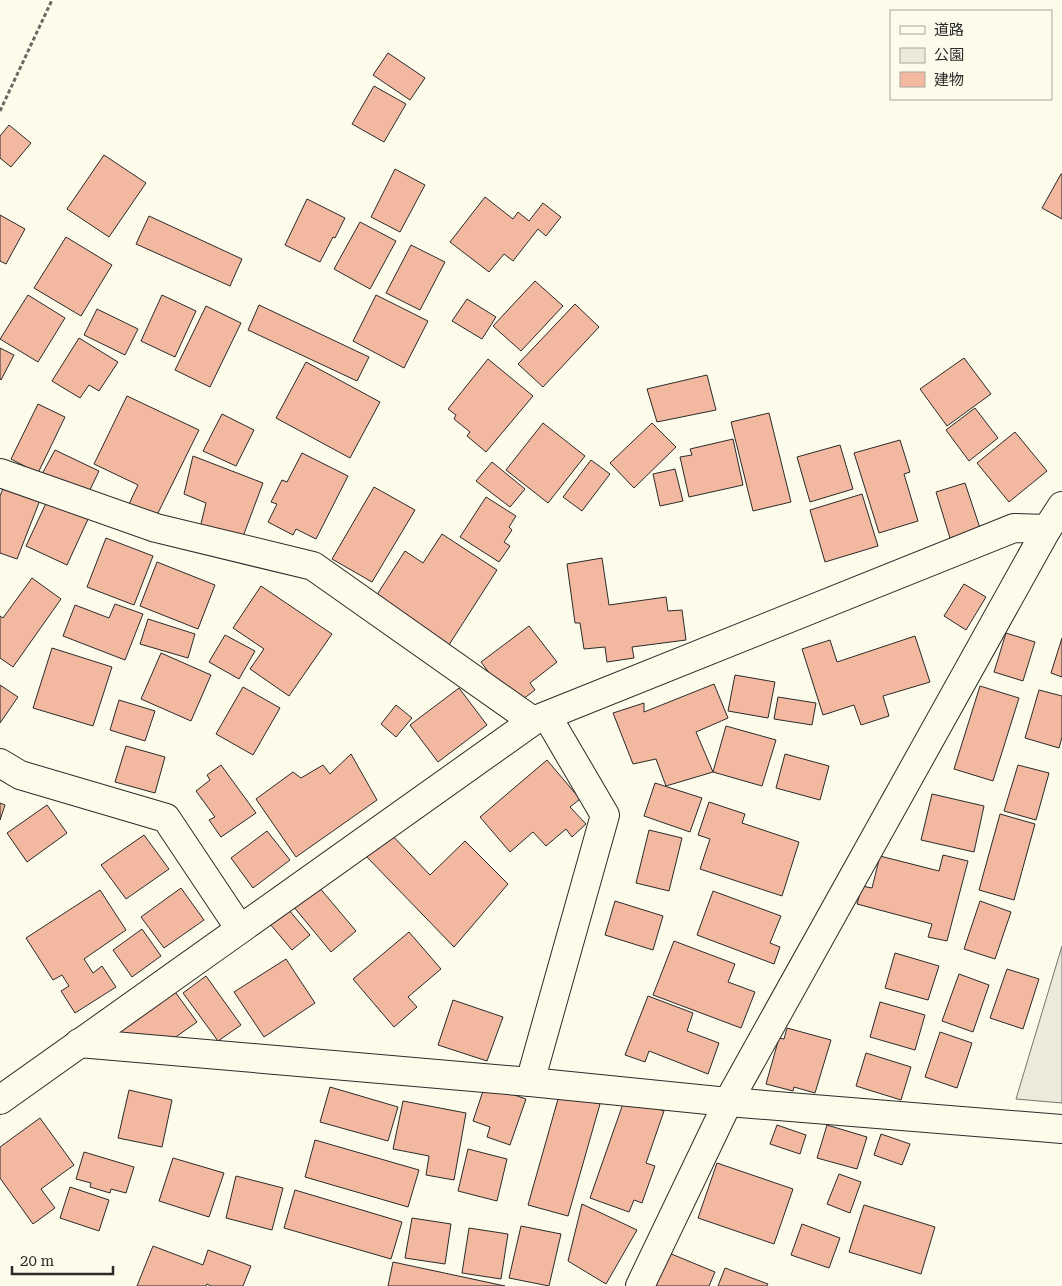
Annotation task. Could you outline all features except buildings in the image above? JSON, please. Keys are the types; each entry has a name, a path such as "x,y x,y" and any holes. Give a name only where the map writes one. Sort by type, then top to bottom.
{"street":[{"path":"0,473 156,528 313,566 540,718 605,815 530,1082"},
{"path":"640,1286 728,1102 1047,529 1062,506"},
{"path":"0,1100 540,718 1014,528 1047,529"},
{"path":"0,763 20,775 166,818 240,929"},
{"path":"79,1043 530,1082 728,1102 1062,1129"}],"path":[{"path":"0,111 52,0"}],"green space":[{"path":"1062,946 1062,1103 1016,1099"}]}
